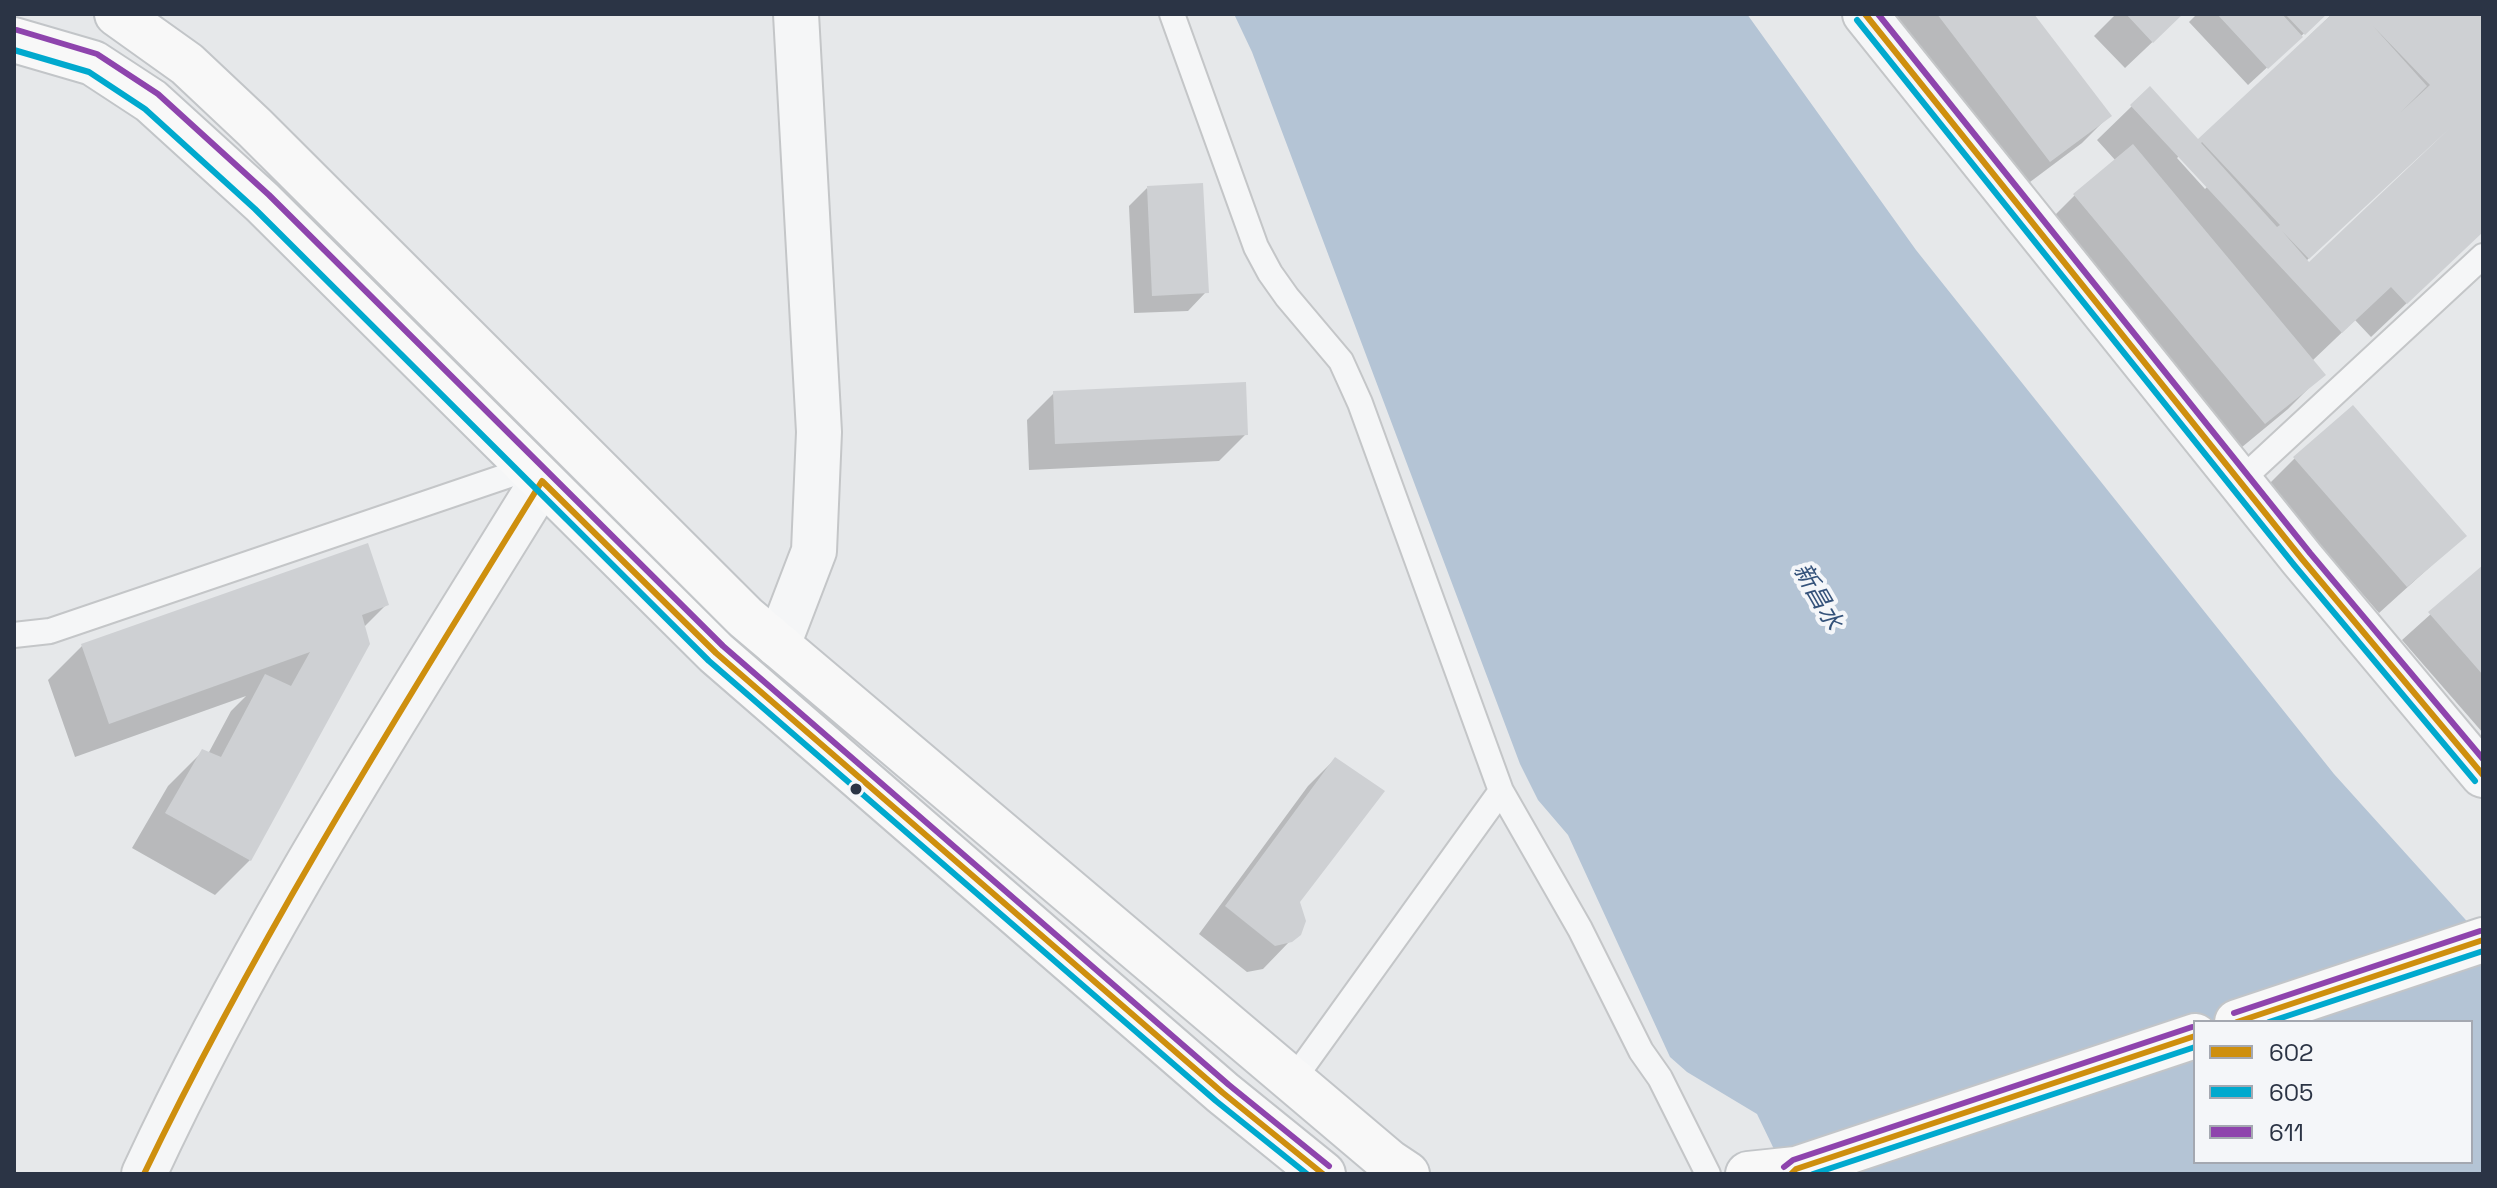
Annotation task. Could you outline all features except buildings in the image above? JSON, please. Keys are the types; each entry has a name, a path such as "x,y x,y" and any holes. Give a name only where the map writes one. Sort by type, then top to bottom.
{"main road":[{"path":"117,14 187,64 255,128 745,617 1389,1162 1407,1174"},
{"path":"14,40 93,63 151,101 231,172 716,653 1223,1093 1323,1174"},
{"path":"2243,1020 2483,940"},
{"path":"1748,1174 1794,1171 2193,1037"}],"street":[{"path":"778,645 814,551 818,492 819,432 796,14"},
{"path":"1865,14 2240,481 2483,775"},
{"path":"144,1174 217,1027 536,474"}],"lane":[{"path":"1172,14 1256,247 1287,297 1341,361 1360,403 1501,791 1580,929 1641,1051 1660,1078 1708,1174"},
{"path":"2240,481 2483,256"},
{"path":"14,635 50,631 536,474"},
{"path":"1293,1080 1501,791"}],"water":[{"name":"新昌水","path":"1234,14 1747,14 1916,250 2334,774 2483,939 2483,1174 1786,1174 1757,1114 1687,1072 1670,1057 1568,835 1538,800 1520,764 1252,52"}],"transit line":[{"name":"602","path":"1865,14 2302,559 2483,775"},
{"name":"611","path":"1878,14 2310,553 2483,759"},
{"name":"605","path":"1857,20 2294,565 2475,781"},
{"name":"611","path":"17,30 97,54 158,94 269,195 723,646 1229,1085 1329,1166"},
{"name":"605","path":"14,50 89,72 145,109 255,209 709,661 1216,1101 1307,1174"},
{"name":"602","path":"144,1174 235,996 284,909 385,736 542,481 716,653 1223,1093 1323,1174"},
{"name":"611","path":"2234,1013 2480,931"},
{"name":"602","path":"2243,1020 2483,940"},
{"name":"605","path":"2275,1020 2483,951"},
{"name":"611","path":"1784,1167 1793,1160 2192,1027"},
{"name":"602","path":"1791,1174 1796,1169 2193,1037"},
{"name":"605","path":"1813,1174 2193,1048"}]}
